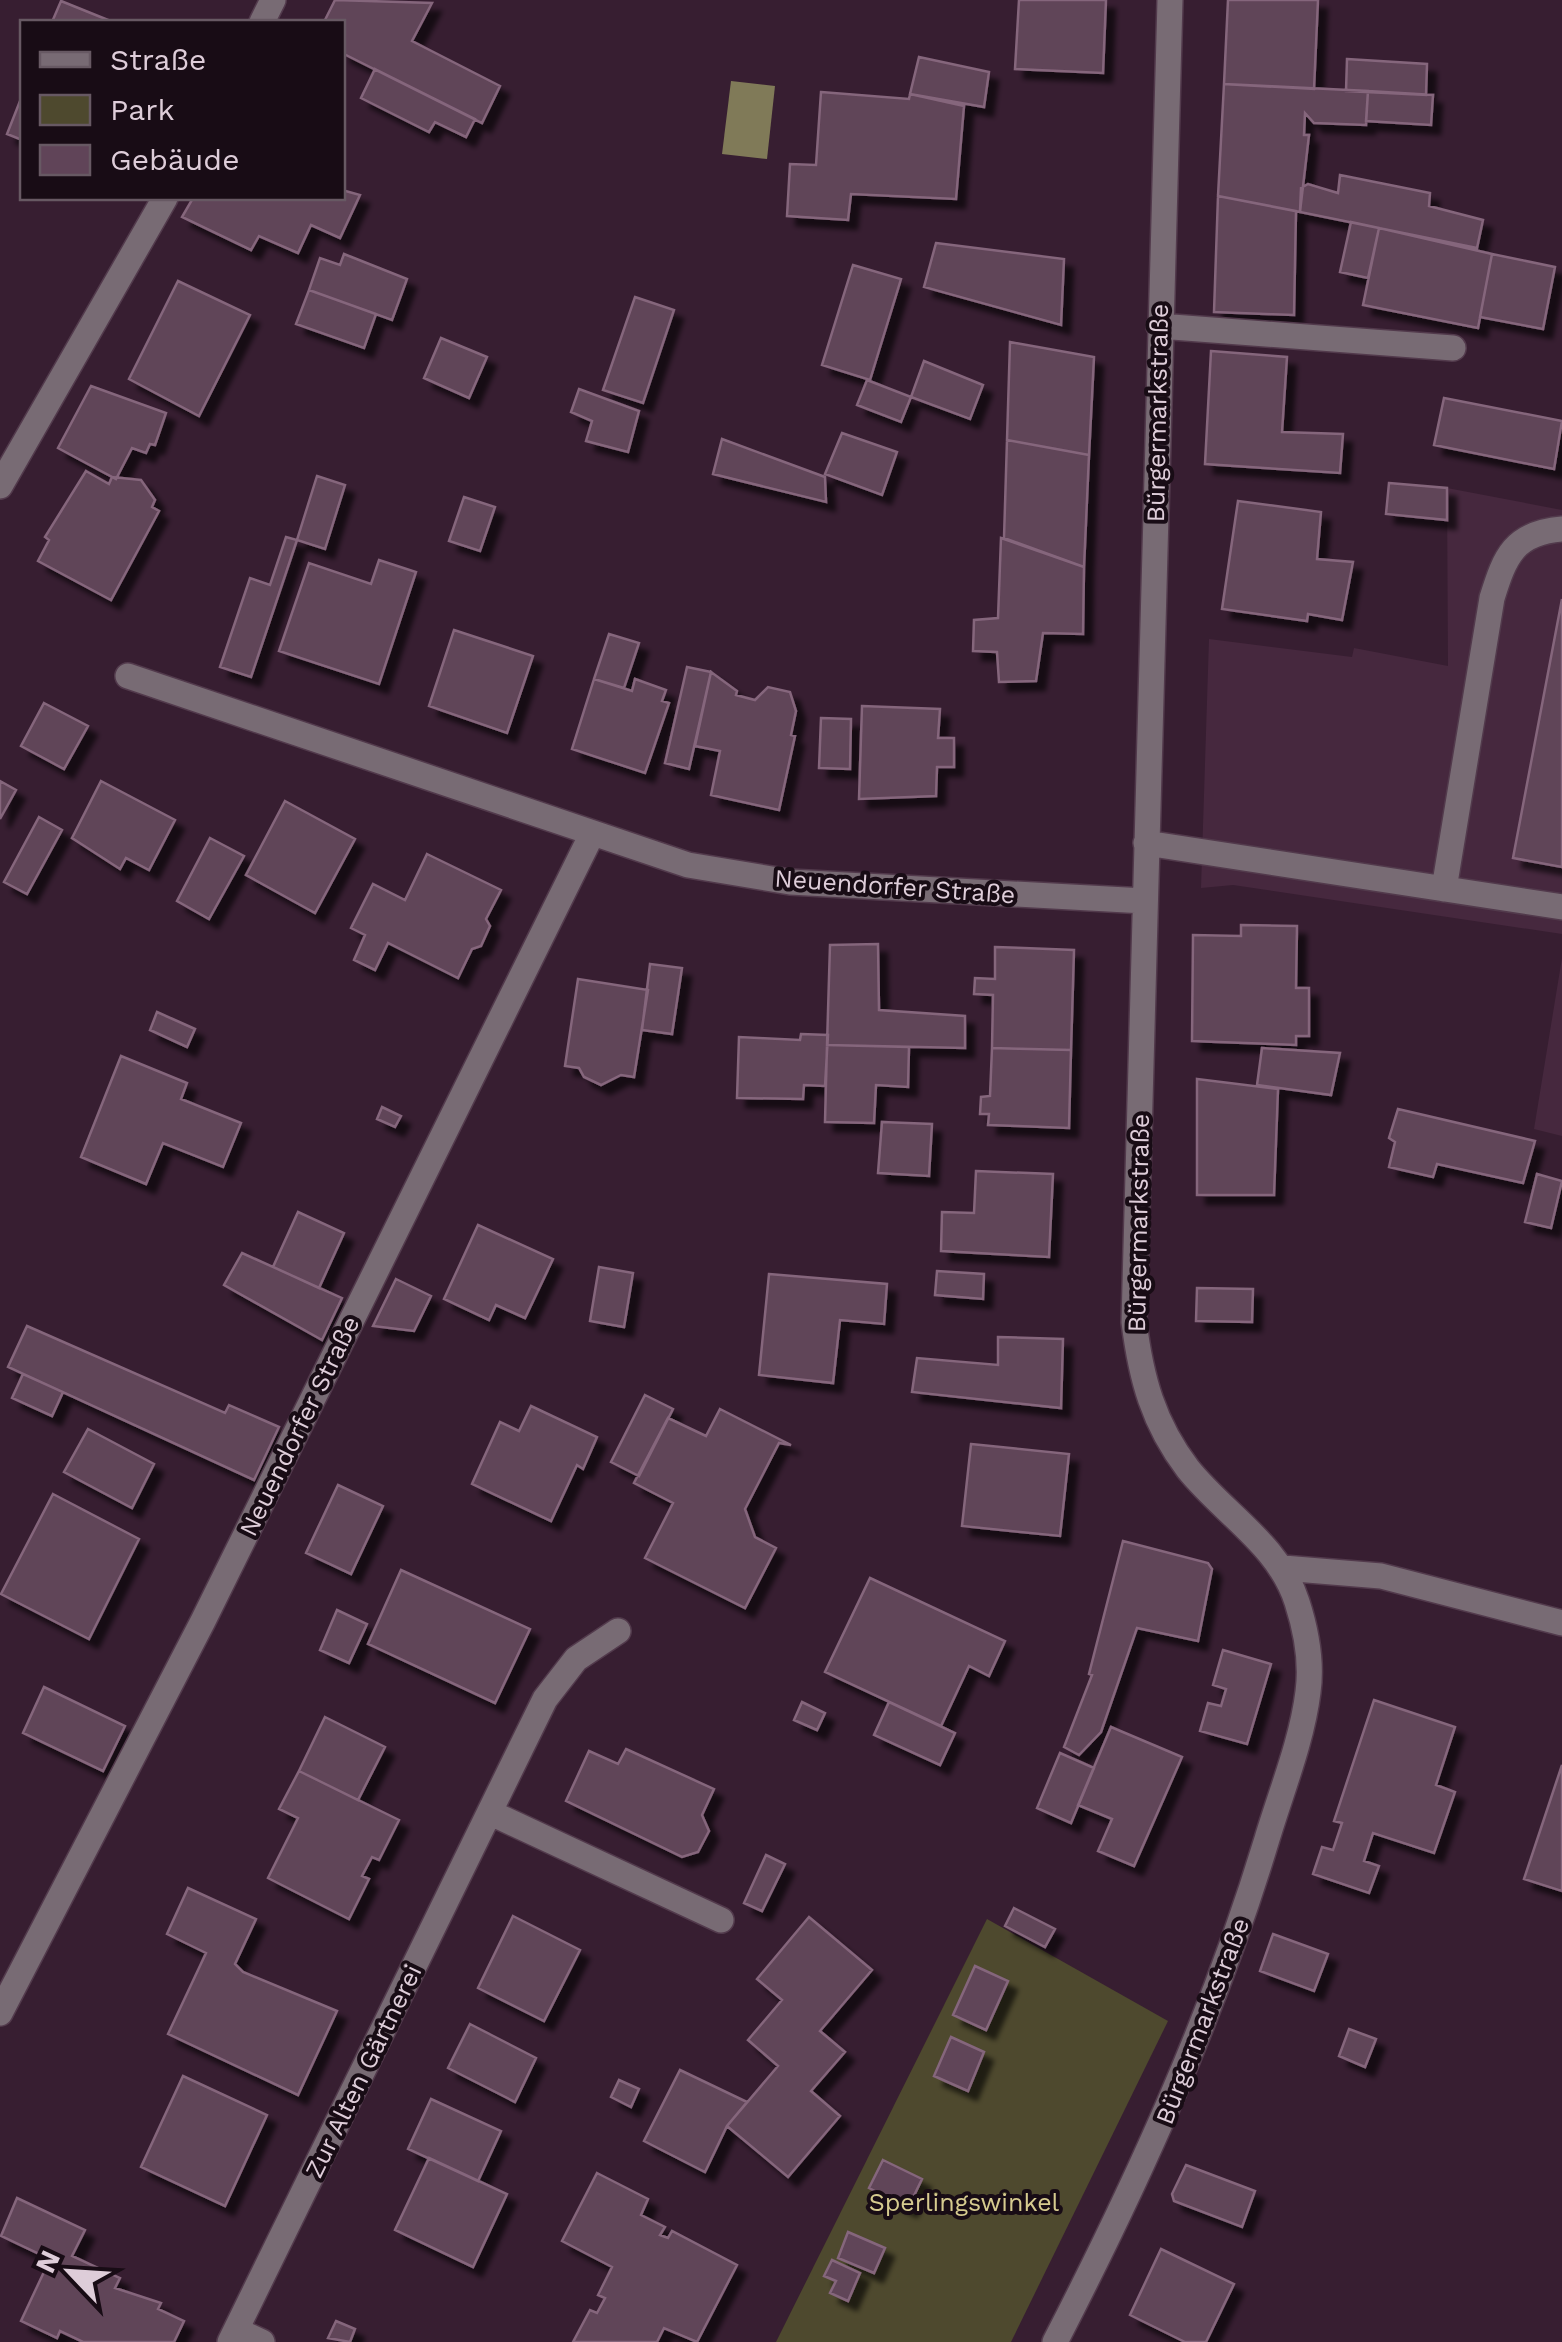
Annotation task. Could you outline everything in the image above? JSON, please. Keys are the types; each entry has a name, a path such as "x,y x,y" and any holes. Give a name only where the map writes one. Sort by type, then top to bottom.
{"street":[{"name":"Bürgermarkstraße","path":"1056,2342 1185,2069 1242,1919 1308,1692 1306,1639 1283,1568 1189,1470 1147,1400 1134,1322 1170,0"},
{"path":"0,486 164,200"},
{"path":"1159,326 1453,348"},
{"path":"1444,889 1492,598 1506,554 1541,531 1562,529"},
{"name":"Neuendorfer Straße","path":"128,676 591,836 688,865 790,882 1144,901"},
{"name":"Neuendorfer Straße","path":"0,2012 204,1621 591,836"},
{"path":"1146,842 1562,907"},
{"path":"1283,1568 1381,1576 1562,1623"},
{"name":"Zur Alten Gärtnerei","path":"262,2342 233,2336 546,1699 576,1659 618,1631"},
{"path":"490,1813 721,1920"}],"shaded area":[{"path":"731,81 775,86 767,159 722,154"},
{"path":"1447,488 1562,510 1562,934 1233,885 1201,888 1209,639 1352,657 1354,648 1448,666"},
{"path":"1562,958 1562,1136 1534,1129"}],"green space":[{"name":"Sperlingswinkel","path":"987,1919 1168,2021 1011,2342 776,2342"}],"building":[{"path":"335,0 432,3 412,41 500,86 482,123 345,54 345,20 325,20"},
{"path":"1019,0 1106,0 1103,73 1015,69"},
{"path":"1228,0 1318,0 1314,89 1224,84"},
{"path":"61,1 108,20 53,20"},
{"path":"919,57 989,72 984,107 910,94"},
{"path":"1347,59 1427,64 1426,95 1346,91"},
{"path":"375,69 475,119 466,137 435,122 429,132 361,98"},
{"path":"1224,84 1368,91 1366,125 1314,123 1305,113 1304,135 1309,135 1300,212 1218,196"},
{"path":"1368,91 1433,95 1431,125 1366,121"},
{"path":"821,92 909,99 910,94 964,106 956,199 851,194 848,220 787,216 790,164 816,165"},
{"path":"20,101 20,139 7,134"},
{"path":"1340,175 1430,193 1429,206 1483,220 1477,248 1300,212 1301,188 1308,184 1338,193"},
{"path":"345,191 360,195 340,238 311,225 298,253 259,236 251,250 182,217 192,200 345,200"},
{"path":"1218,196 1296,211 1294,315 1214,312"},
{"path":"1351,222 1379,228 1368,278 1340,272"},
{"path":"1379,228 1492,254 1478,328 1363,305"},
{"path":"936,243 1064,259 1061,325 924,287"},
{"path":"344,254 407,279 392,320 309,290 320,258 340,265"},
{"path":"1492,254 1555,267 1543,329 1480,317"},
{"path":"853,265 901,279 870,380 822,365"},
{"path":"178,281 250,315 199,416 129,379"},
{"path":"309,290 376,314 364,348 296,324"},
{"path":"635,297 674,310 643,403 603,390"},
{"path":"441,338 487,357 469,398 424,378"},
{"path":"1010,342 1094,357 1089,455 1007,440"},
{"path":"1211,351 1287,357 1282,432 1343,434 1340,473 1205,464"},
{"path":"924,361 983,385 970,419 911,397"},
{"path":"867,380 911,397 901,422 857,405"},
{"path":"91,386 166,413 155,445 150,444 146,453 132,448 116,479 58,448"},
{"path":"579,389 639,411 628,452 586,441 592,421 571,412"},
{"path":"1444,398 1562,421 1554,469 1434,445"},
{"path":"842,433 897,452 882,495 825,474"},
{"path":"722,439 825,477 826,502 713,474"},
{"path":"1007,440 1089,455 1084,567 1004,538"},
{"path":"86,471 109,484 112,477 141,480 155,500 152,507 159,511 111,600 38,561 49,540 45,537"},
{"path":"317,476 345,485 325,549 297,540"},
{"path":"1389,483 1447,488 1447,520 1386,514"},
{"path":"464,497 495,507 480,551 449,541"},
{"path":"1238,501 1321,512 1317,559 1353,562 1342,620 1308,614 1307,621 1222,609"},
{"path":"286,537 297,540 251,677 220,667 250,578 270,585"},
{"path":"1001,538 1084,567 1083,634 1043,633 1036,681 999,682 997,652 973,651 974,620 998,618"},
{"path":"379,560 416,572 379,684 279,651 309,563 371,584"},
{"path":"1562,599 1562,867 1513,858"},
{"path":"454,630 533,656 507,733 429,706"},
{"path":"609,634 639,643 624,688 594,679"},
{"path":"687,667 711,672 689,769 665,763"},
{"path":"711,672 737,691 736,695 755,700 768,687 790,692 796,711 791,735 795,736 779,810 711,795 720,751 695,746"},
{"path":"594,679 632,691 635,679 666,690 662,701 669,703 645,773 572,749"},
{"path":"44,703 88,726 64,769 21,746"},
{"path":"862,706 940,709 938,738 954,738 954,767 937,767 936,796 859,799"},
{"path":"821,718 851,719 850,769 819,768"},
{"path":"0,781 16,790 0,819"},
{"path":"101,781 175,820 149,870 126,858 120,869 72,838"},
{"path":"285,801 355,839 315,913 246,875"},
{"path":"39,817 62,830 27,894 4,882"},
{"path":"210,838 244,856 209,919 177,901"},
{"path":"427,854 501,890 486,919 490,926 481,946 472,949 458,978 388,943 375,970 354,960 365,935 351,928 373,884 405,900"},
{"path":"1241,925 1297,926 1296,988 1309,988 1309,1036 1296,1036 1296,1045 1192,1041 1193,935 1241,936"},
{"path":"878,944 879,1010 965,1016 965,1048 827,1045 830,945"},
{"path":"995,947 1074,950 1071,1050 992,1048 993,995 974,994 975,978 995,979"},
{"path":"650,964 682,968 672,1034 642,1030"},
{"path":"578,979 648,990 634,1077 621,1075 601,1085 584,1077 579,1068 565,1066"},
{"path":"157,1012 195,1029 187,1047 150,1030"},
{"path":"801,1034 828,1035 825,1086 804,1085 803,1099 737,1098 739,1037 800,1040"},
{"path":"827,1045 909,1047 908,1087 876,1085 874,1123 825,1122"},
{"path":"992,1048 1071,1050 1069,1128 988,1125 989,1114 980,1114 981,1097 990,1096"},
{"path":"1262,1048 1340,1053 1331,1095 1257,1085"},
{"path":"121,1056 187,1083 181,1099 241,1123 223,1167 163,1143 146,1184 81,1157"},
{"path":"1197,1079 1278,1089 1274,1195 1197,1195"},
{"path":"382,1107 401,1116 395,1127 377,1119"},
{"path":"1398,1109 1535,1141 1523,1183 1437,1164 1433,1177 1389,1167 1395,1142 1389,1138"},
{"path":"882,1122 932,1124 929,1176 878,1173"},
{"path":"976,1171 1053,1174 1049,1257 941,1251 942,1212 974,1213"},
{"path":"1537,1174 1562,1181 1551,1228 1525,1222"},
{"path":"298,1212 344,1233 319,1288 273,1267"},
{"path":"478,1225 553,1259 525,1318 496,1305 489,1320 444,1299"},
{"path":"242,1253 342,1298 322,1340 224,1285"},
{"path":"599,1267 633,1273 624,1327 590,1321"},
{"path":"937,1271 984,1274 983,1299 935,1295"},
{"path":"769,1274 887,1284 884,1324 840,1320 833,1383 759,1375"},
{"path":"396,1279 431,1296 414,1331 373,1326"},
{"path":"1197,1288 1253,1289 1252,1322 1196,1321"},
{"path":"27,1326 225,1413 229,1405 279,1427 254,1480 8,1367"},
{"path":"998,1337 1063,1339 1061,1408 912,1392 917,1358 998,1365"},
{"path":"23,1374 63,1392 52,1416 12,1398"},
{"path":"645,1395 673,1409 639,1476 611,1462"},
{"path":"531,1406 597,1437 583,1469 577,1465 551,1521 472,1484 500,1422 519,1431"},
{"path":"720,1409 791,1445 779,1443 745,1509 755,1537 776,1548 745,1608 645,1558 673,1503 634,1483 668,1418 706,1436"},
{"path":"88,1429 154,1464 132,1508 64,1472"},
{"path":"971,1444 1069,1454 1060,1536 962,1526"},
{"path":"338,1485 383,1506 351,1574 306,1553"},
{"path":"53,1494 139,1539 89,1639 1,1594"},
{"path":"1123,1541 1208,1563 1212,1569 1198,1641 1137,1628 1101,1732 1079,1755 1064,1747 1092,1675 1089,1674"},
{"path":"401,1570 530,1629 495,1703 368,1644"},
{"path":"870,1578 1005,1641 989,1676 969,1666 941,1726 825,1672"},
{"path":"337,1610 367,1624 349,1663 320,1650"},
{"path":"1223,1650 1271,1664 1247,1744 1200,1731 1208,1703 1221,1706 1226,1689 1213,1685"},
{"path":"44,1687 125,1726 103,1771 23,1733"},
{"path":"1374,1700 1455,1727 1436,1785 1455,1792 1434,1853 1373,1833 1364,1861 1379,1866 1369,1893 1313,1874 1322,1847 1333,1850 1342,1823 1334,1821"},
{"path":"802,1702 825,1713 817,1730 794,1720"},
{"path":"889,1702 955,1733 940,1765 874,1735"},
{"path":"325,1717 385,1747 358,1800 299,1771"},
{"path":"1111,1727 1182,1757 1134,1866 1098,1851 1112,1819 1078,1805"},
{"path":"626,1749 714,1789 702,1815 709,1831 698,1852 682,1857 566,1801 589,1751 618,1764"},
{"path":"1060,1753 1094,1768 1071,1823 1037,1808"},
{"path":"1562,1765 1562,1891 1524,1879"},
{"path":"299,1771 399,1820 379,1860 372,1857 362,1876 369,1879 349,1919 268,1878 298,1818 279,1809"},
{"path":"766,1855 785,1864 762,1911 744,1903"},
{"path":"188,1888 256,1919 235,1964 243,1972 337,2011 298,2095 168,2034 206,1953 167,1934"},
{"path":"1014,1908 1055,1929 1045,1947 1005,1926"},
{"path":"513,1916 580,1950 544,2021 478,1988"},
{"path":"809,1917 872,1970 820,2031 845,2052 811,2091 840,2116 788,2177 727,2126 778,2066 748,2040 782,2000 757,1979"},
{"path":"1273,1934 1328,1954 1314,1991 1260,1971"},
{"path":"975,1966 1008,1981 986,2030 953,2015"},
{"path":"470,2024 536,2058 515,2102 448,2068"},
{"path":"1349,2029 1376,2039 1365,2067 1339,2056"},
{"path":"951,2037 984,2052 968,2091 934,2076"},
{"path":"680,2070 747,2102 727,2126 705,2172 644,2141"},
{"path":"183,2076 267,2115 225,2206 141,2167"},
{"path":"619,2080 639,2089 631,2107 611,2097"},
{"path":"431,2099 501,2131 478,2181 408,2149"},
{"path":"429,2158 507,2194 473,2267 395,2230"},
{"path":"883,2160 922,2179 908,2208 869,2188"},
{"path":"1186,2165 1255,2191 1242,2227 1174,2201 1172,2194"},
{"path":"597,2173 648,2199 641,2215 665,2227 660,2235 668,2238 672,2231 737,2265 697,2342 664,2328 657,2342 573,2342 590,2310 597,2313 605,2298 598,2295 612,2267 562,2241"},
{"path":"17,2198 85,2230 72,2256 120,2278 115,2288 161,2303 158,2309 184,2321 174,2342 83,2342 60,2331 57,2338 21,2321 50,2259 1,2236"},
{"path":"848,2232 885,2248 874,2273 838,2258"},
{"path":"1161,2249 1234,2284 1206,2342 1185,2342 1130,2315"},
{"path":"832,2260 860,2273 848,2301 830,2293 836,2281 824,2276"},
{"path":"336,2321 355,2329 350,2342 328,2338"}]}
